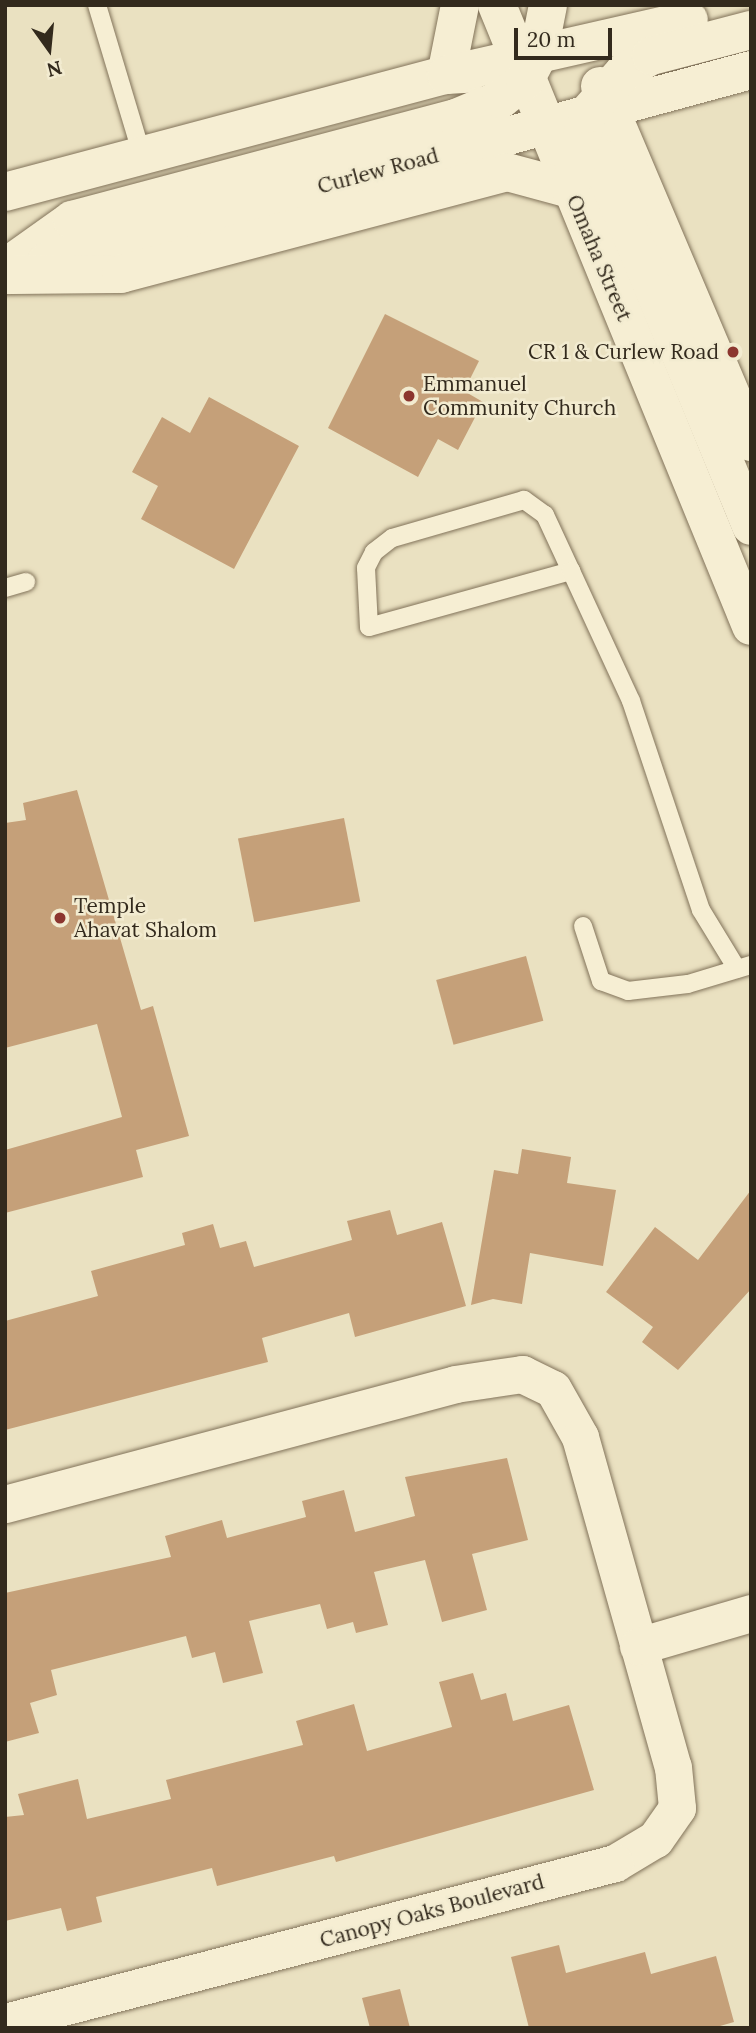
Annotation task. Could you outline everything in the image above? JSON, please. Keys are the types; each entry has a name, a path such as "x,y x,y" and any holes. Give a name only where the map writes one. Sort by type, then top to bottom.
{"main road":[{"path":"446,75 460,5"},
{"name":"Omaha Street","path":"496,5 568,74 751,442"},
{"path":"523,5 568,74 751,526"},
{"name":"Curlew Road","path":"5,271 568,74 745,5"},
{"path":"5,271 72,220 456,118 568,74 652,56 751,30"},
{"name":"Curlew Road","path":"5,191 446,75 568,74 658,95 751,70"},
{"name":"Omaha Street","path":"568,74 570,189 751,626"},
{"path":"5,271 121,274 507,172 570,189"}],"street":[{"name":"Canopy Oaks Boulevard","path":"5,1504 454,1384 522,1374 553,1389 580,1437 673,1767 677,1808 655,1839 615,1863 5,2022"},
{"path":"638,1646 751,1613"}],"lane":[{"path":"97,5 142,155"},
{"path":"571,571 369,627 366,568 374,552 392,538 524,500 545,514 631,701 701,910 744,967 628,991 601,981 583,926"},
{"path":"5,588 26,582"}],"building":[{"name":"Emmanuel Community Church","path":"385,314 479,361 464,391 483,402 458,450 438,439 418,477 328,428"},
{"path":"209,397 299,446 234,569 141,519 158,486 132,472 162,417 190,433"},
{"name":"Temple Ahavat Shalom","path":"77,790 141,1010 153,1006 189,1136 136,1150 143,1177 5,1213 5,1150 122,1117 97,1024 5,1048 5,823 26,820 23,803"},
{"path":"344,818 360,901 254,922 238,839"},
{"path":"526,956 543,1021 454,1045 436,980"},
{"path":"522,1149 571,1157 567,1183 616,1190 603,1266 530,1253 522,1304 493,1299 471,1305 494,1170 518,1174"},
{"path":"751,1190 751,1289 678,1370 642,1342 653,1327 606,1292 655,1227 698,1260"},
{"path":"390,1210 397,1235 442,1222 466,1306 355,1337 349,1313 262,1338 268,1362 5,1430 5,1321 98,1296 91,1271 185,1245 182,1233 213,1224 220,1248 246,1241 254,1267 352,1240 347,1221"},
{"path":"507,1458 528,1540 472,1554 487,1610 442,1622 425,1560 374,1572 388,1625 356,1633 353,1622 327,1629 320,1604 249,1621 263,1673 223,1683 215,1652 192,1658 186,1636 51,1670 57,1695 30,1703 39,1733 5,1742 5,1593 171,1557 165,1536 222,1520 227,1538 306,1517 302,1501 344,1490 355,1532 415,1516 405,1477"},
{"path":"473,1673 481,1700 506,1693 513,1721 569,1705 594,1790 336,1862 334,1856 217,1886 212,1868 96,1897 102,1922 67,1931 61,1908 5,1921 5,1817 24,1815 18,1794 78,1779 87,1819 171,1799 166,1780 303,1745 296,1721 354,1704 367,1751 452,1727 439,1682"},
{"path":"559,1945 566,1973 645,1952 651,1974 716,1956 734,2022 713,2028 529,2028 511,1957"},
{"path":"400,1989 410,2028 370,2028 362,1998"}],"place":[{"name":"CR 1 & Curlew Road","path":"733,352"},
{"name":"Emmanuel Community Church","path":"409,396"},
{"name":"Temple Ahavat Shalom","path":"60,918"}]}
